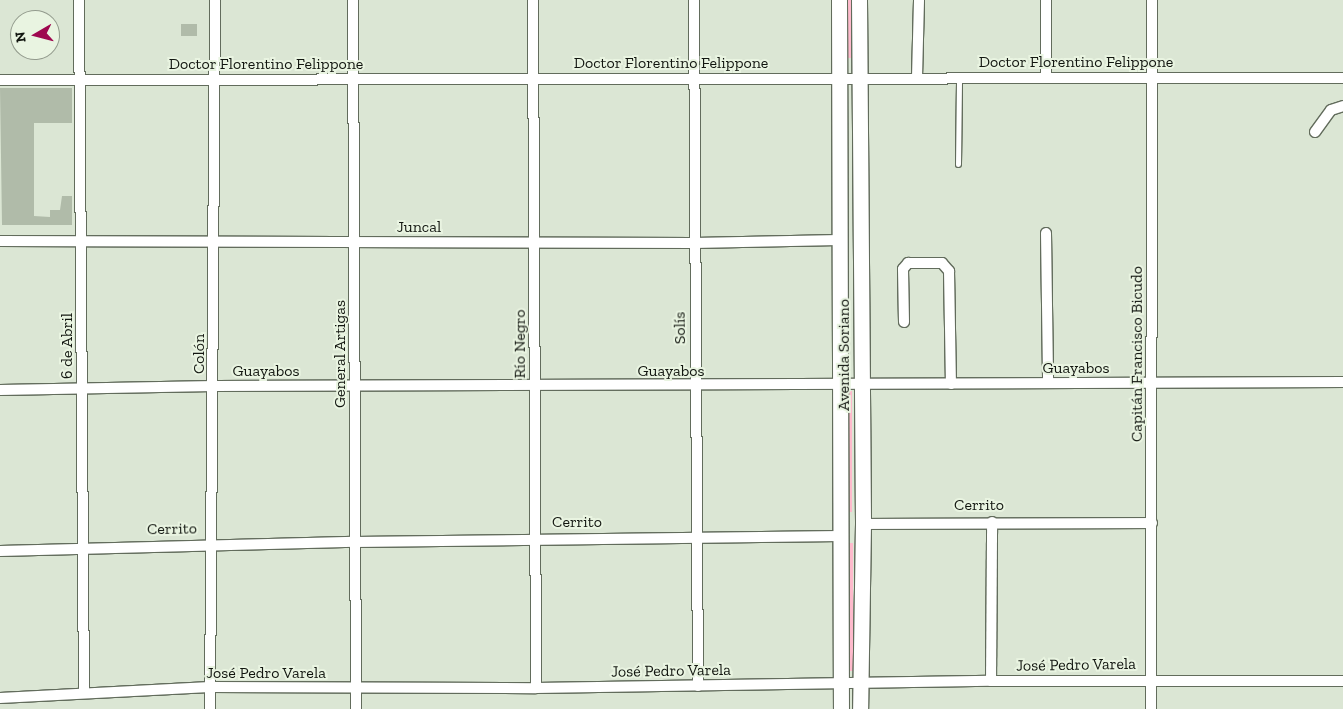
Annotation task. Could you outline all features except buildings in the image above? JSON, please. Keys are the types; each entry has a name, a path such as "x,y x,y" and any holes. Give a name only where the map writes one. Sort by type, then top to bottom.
{"street":[{"name":"6 de Abril","path":"79,0 83,242 84,693"},
{"name":"Colón","path":"210,709 209,546 214,386 217,80 215,0"},
{"name":"General Artigas","path":"353,0 356,709"},
{"name":"Río Negro","path":"533,0 536,688"},
{"name":"Solís","path":"694,0 698,686"},
{"name":"Avenida Soriano","path":"839,0 841,709"},
{"name":"Avenida Soriano","path":"859,0 863,524 860,709"},
{"path":"917,77 919,0"},
{"path":"1046,0 1046,76"},
{"name":"Capitán Francisco Bicudo","path":"1151,709 1153,383 1152,0"},
{"name":"Doctor Florentino Felippone","path":"0,80 1046,76 1343,78"},
{"path":"1315,132 1331,110 1343,106"},
{"path":"1046,233 1048,383"},
{"name":"Juncal","path":"0,241 214,244 355,241 694,243 839,240"},
{"path":"904,322 903,269 908,263 942,263 949,271 951,384"},
{"name":"Guayabos","path":"0,390 355,385 535,387 1343,382"},
{"path":"991,681 992,522"},
{"name":"Cerrito","path":"0,550 355,542 697,540 840,536 863,524 992,522 1152,523"},
{"name":"José Pedro Varela","path":"0,698 210,687 536,688 991,681 1343,680"}],"lane":[{"path":"958,164 959,77"}],"shaded area":[{"path":"844,0 851,0 851,58 844,58"},
{"path":"845,391 852,391 852,512 845,512"},
{"path":"846,543 853,543 853,671 846,671"}]}
